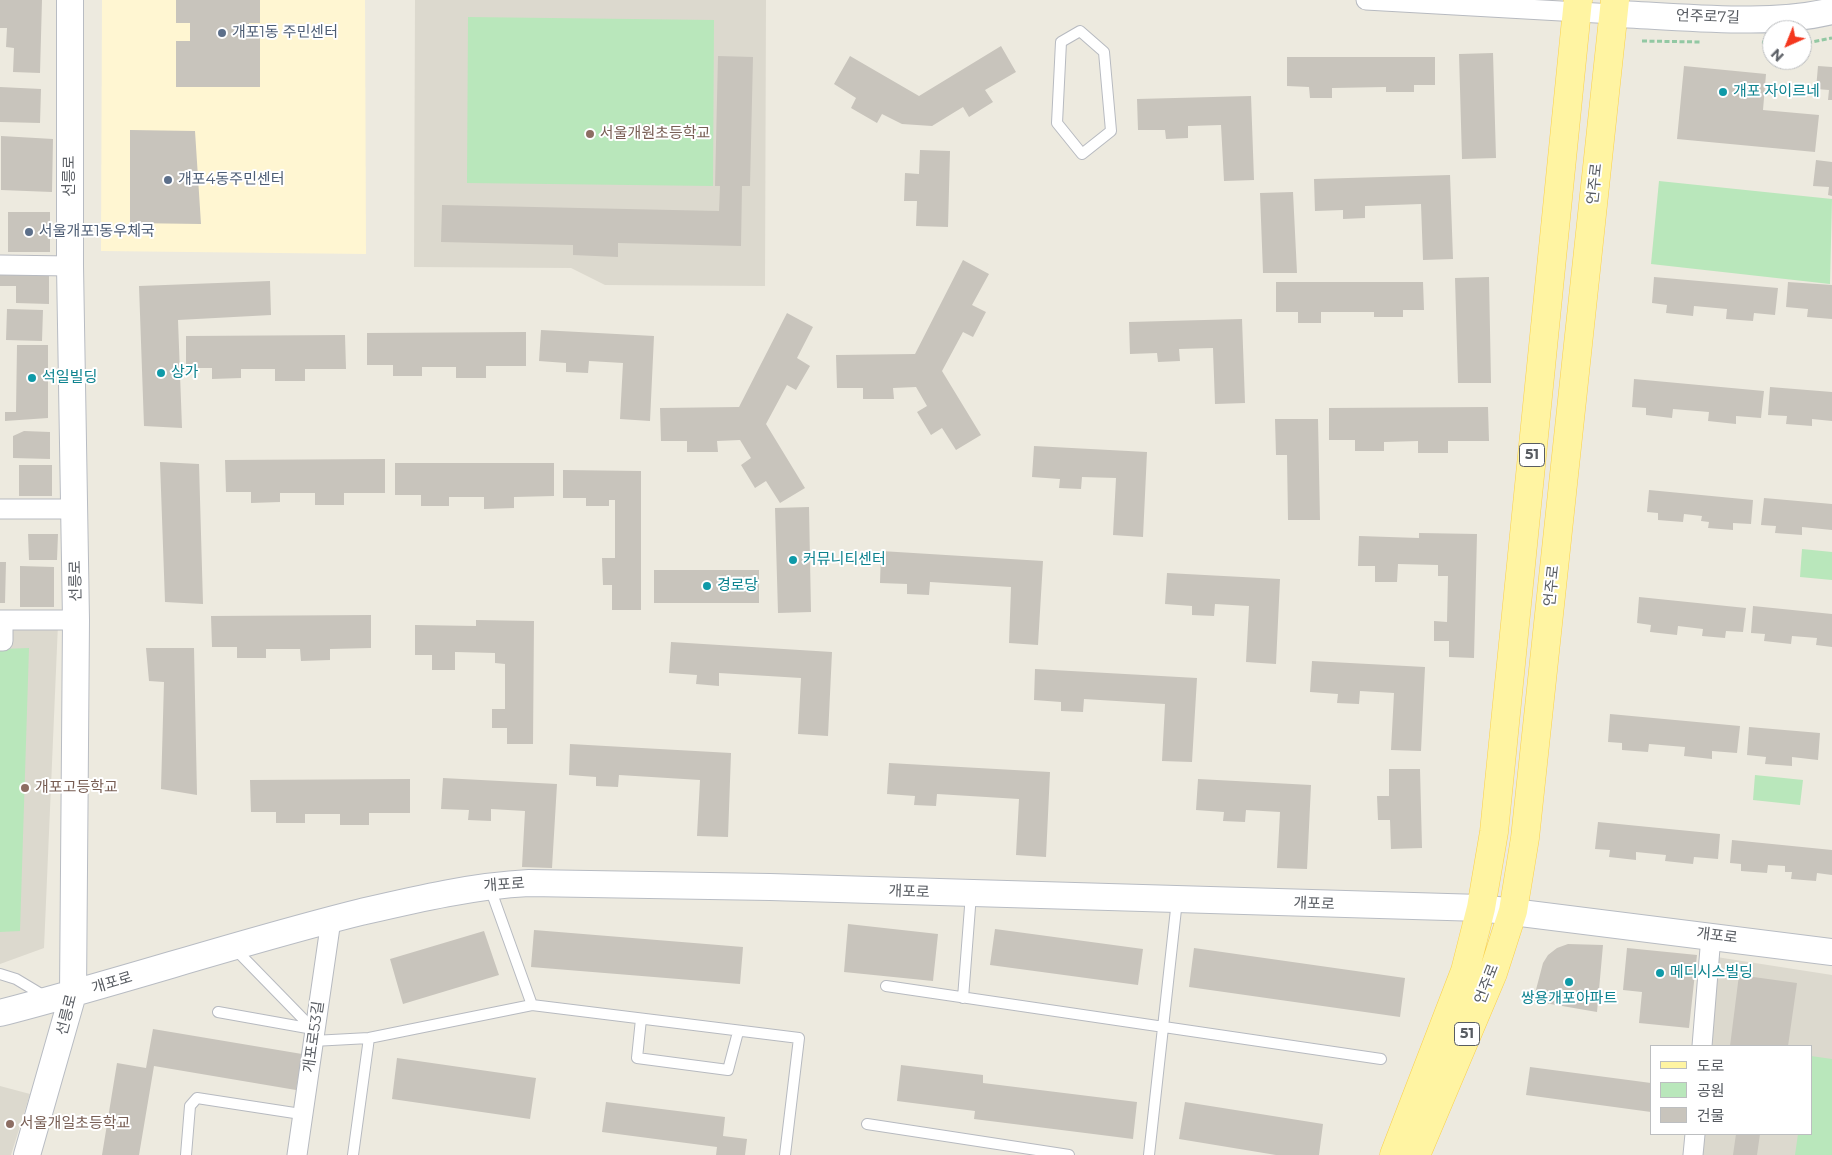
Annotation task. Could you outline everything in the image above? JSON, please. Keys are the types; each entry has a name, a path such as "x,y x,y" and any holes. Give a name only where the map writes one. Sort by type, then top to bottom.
{"main road":[{"name":"언주로","path":"1394,1155 1465,971 1481,908 1494,832 1578,5"},
{"name":"언주로","path":"1416,1155 1493,973 1513,911 1525,838 1615,7"}],"street":[{"name":"선릉로","path":"27,1155 62,997 76,620 70,266 70,0"},
{"path":"1366,0 1615,7"},
{"name":"언주로7길","path":"1615,7 1749,18 1807,17 1832,11"},
{"path":"0,265 70,266"},
{"path":"0,509 75,508"},
{"path":"1,629 76,620"},
{"name":"개포로","path":"0,1013 62,997 232,946 331,920 489,885 529,883 761,887 1481,908 1832,952"},
{"name":"개포로53길","path":"296,1155 331,920"},
{"path":"1702,1045 1711,936"},
{"path":"1693,1155 1695,1135"}],"lane":[{"path":"1080,31 1104,52 1111,131 1082,154 1057,123 1061,42 1080,31"},
{"path":"489,885 532,1005"},
{"path":"963,998 971,894"},
{"path":"1149,1155 1177,900"},
{"path":"232,946 313,1035"},
{"path":"0,974 62,997"},
{"path":"886,986 1381,1059"},
{"path":"218,1012 313,1035 369,1038 532,1005 738,1032 799,1038 785,1155"},
{"path":"641,1019 637,1058 728,1070 738,1032"},
{"path":"296,1155 313,1035"},
{"path":"353,1155 369,1038"},
{"path":"186,1155 185,1148 190,1106 199,1098 301,1114"},
{"path":"1384,1155 1410,1117"},
{"path":"867,1124 1069,1155"}],"path":[{"path":"1812,42 1832,38"}],"shaded area":[{"path":"102,0 365,0 366,254 101,251"},
{"name":"서울개원초등학교","path":"415,0 766,0 765,286 605,285 571,268 414,267"},
{"name":"개포고등학교","path":"58,624 44,948 0,964 0,628"},
{"path":"1710,956 1832,975 1832,1155 1693,1155 1695,1135 1812,1135 1812,1045 1702,1045"},
{"name":"서울개일초등학교","path":"0,1086 30,1094 11,1155 0,1155"}],"green space":[{"path":"468,17 714,20 713,186 467,183"},
{"path":"1659,181 1832,199 1830,284 1651,264"},
{"path":"1802,549 1832,552 1832,580 1800,577"},
{"path":"29,648 20,931 0,932 0,649"},
{"path":"1755,775 1803,780 1800,805 1753,800"},
{"path":"1812,1056 1832,1059 1832,1155 1795,1155 1798,1135 1812,1135"}],"building":[{"path":"0,0 42,0 40,73 13,72 14,48 6,47 7,28 0,28"},
{"path":"176,0 260,0 260,23 249,23 249,37 260,37 260,87 176,87 176,41 190,41 190,23 176,23"},
{"path":"1001,46 1016,72 985,90 993,102 969,117 963,107 932,126 902,124 882,114 877,123 851,108 856,98 834,84 850,56 919,96"},
{"path":"1493,53 1496,158 1462,159 1459,54"},
{"path":"718,56 753,57 750,186 742,186 741,246 618,243 618,257 573,255 573,245 441,242 442,205 719,211 720,186 715,186"},
{"path":"1287,57 1435,57 1435,85 1414,85 1414,92 1386,92 1386,87 1332,88 1332,98 1310,98 1309,87 1287,86"},
{"name":"개포 자이르네","path":"1684,66 1766,74 1763,110 1819,115 1815,152 1677,139"},
{"path":"1818,66 1832,67 1832,100 1828,100 1829,90 1816,89"},
{"path":"0,87 41,89 40,123 0,122"},
{"path":"1251,96 1254,180 1224,181 1221,125 1188,126 1188,138 1166,139 1165,130 1138,130 1137,99"},
{"path":"130,130 195,131 201,224 130,223"},
{"path":"1,136 53,139 52,192 1,190"},
{"path":"920,150 950,151 948,227 916,226 917,201 904,201 905,173 919,174"},
{"path":"1816,160 1832,162 1832,196 1828,195 1829,187 1813,186"},
{"path":"1450,175 1453,259 1423,260 1421,204 1365,206 1365,218 1343,219 1343,210 1315,211 1314,179"},
{"path":"1293,192 1297,273 1263,273 1260,193"},
{"name":"서울개포1동우체국","path":"8,212 50,212 50,252 8,252"},
{"path":"963,260 989,274 972,305 986,312 973,337 963,332 942,371 981,435 956,450 942,428 931,435 917,412 927,406 916,387 893,388 894,399 863,399 863,388 837,388 836,355 915,354"},
{"path":"0,269 49,270 49,304 16,303 16,286 0,286"},
{"path":"1489,277 1491,383 1458,383 1455,278"},
{"path":"1654,277 1778,288 1775,315 1754,313 1753,321 1726,319 1727,309 1694,306 1693,316 1666,313 1667,305 1652,303"},
{"name":"상가","path":"270,281 271,315 178,320 182,428 144,426 139,286"},
{"path":"1276,282 1423,282 1424,310 1403,310 1403,317 1374,317 1374,312 1321,312 1321,323 1298,323 1298,312 1276,312"},
{"path":"1788,282 1832,285 1832,319 1807,317 1808,309 1786,307"},
{"path":"7,309 43,310 42,341 6,340"},
{"path":"787,313 813,327 797,358 810,366 796,390 787,385 766,424 805,488 780,503 766,481 755,488 741,465 751,458 740,440 717,441 718,452 687,452 687,441 661,441 660,408 739,407"},
{"path":"1242,319 1245,403 1215,404 1213,348 1179,349 1180,361 1158,362 1157,353 1130,354 1129,322"},
{"path":"541,330 654,336 650,421 620,419 623,363 589,361 588,373 566,372 566,363 539,361"},
{"path":"526,332 526,366 486,366 486,378 456,378 456,367 422,367 422,376 393,376 393,365 367,365 367,333"},
{"path":"345,335 346,369 305,369 305,381 275,381 275,369 241,369 241,378 212,379 212,368 186,368 186,336"},
{"name":"석일빌딩","path":"17,345 48,345 48,418 5,421 5,412 16,412"},
{"path":"1634,379 1764,391 1761,418 1736,416 1736,424 1708,421 1709,412 1673,409 1672,418 1646,415 1646,408 1632,407"},
{"path":"1770,387 1832,392 1832,421 1812,419 1812,426 1786,424 1787,416 1768,415"},
{"path":"1488,407 1489,441 1448,441 1448,453 1418,453 1418,441 1384,442 1384,451 1355,451 1355,440 1329,440 1329,408"},
{"path":"1275,419 1318,419 1320,520 1288,520 1287,455 1276,455"},
{"path":"24,431 50,432 50,459 13,458 13,436"},
{"path":"1034,446 1147,452 1143,537 1113,535 1116,478 1082,477 1081,489 1059,488 1060,479 1032,477"},
{"path":"385,459 385,493 344,493 344,505 315,505 315,493 280,493 280,502 251,503 251,492 226,492 225,460"},
{"path":"160,462 199,464 203,604 165,602"},
{"path":"395,463 554,463 554,496 514,497 514,508 484,509 484,497 449,497 449,506 421,506 421,495 395,495"},
{"path":"19,465 52,465 52,496 19,496"},
{"path":"563,470 641,471 641,610 612,610 612,585 603,585 602,558 615,558 615,500 609,500 609,506 586,506 586,498 563,498"},
{"path":"1649,490 1753,500 1751,524 1733,523 1733,530 1708,528 1709,522 1701,521 1702,516 1684,514 1683,522 1658,520 1658,513 1647,512"},
{"path":"1764,498 1832,504 1832,530 1802,527 1802,535 1775,533 1776,526 1761,525"},
{"name":"커뮤니티센터","path":"809,507 811,612 778,613 775,508"},
{"path":"1419,533 1477,534 1474,658 1449,657 1449,641 1434,641 1434,621 1447,622 1448,576 1438,576 1438,565 1398,564 1397,582 1375,582 1375,566 1358,566 1359,536 1419,538"},
{"path":"28,534 58,534 57,560 29,560"},
{"path":"881,551 1043,561 1038,645 1009,643 1011,587 930,582 929,595 907,594 907,584 880,583"},
{"path":"0,562 6,562 5,603 0,603"},
{"path":"20,566 54,567 54,607 20,607"},
{"name":"경로당","path":"654,570 759,570 759,603 654,603"},
{"path":"1167,573 1280,579 1276,664 1246,662 1249,606 1215,604 1214,616 1192,615 1192,606 1165,604"},
{"path":"1639,597 1746,608 1743,632 1726,631 1725,638 1702,636 1703,629 1678,626 1677,635 1650,632 1651,625 1637,623"},
{"path":"1753,606 1832,614 1832,647 1816,645 1817,638 1792,636 1791,644 1764,641 1765,634 1751,633"},
{"path":"371,615 371,648 330,649 330,660 301,661 300,649 266,649 266,658 237,658 237,647 212,647 211,616"},
{"path":"476,620 534,621 533,744 507,744 507,728 492,728 492,709 505,709 505,664 495,663 495,653 455,652 455,670 432,670 432,655 415,655 415,625 476,626"},
{"path":"671,642 832,652 828,736 798,734 801,678 719,673 719,686 696,684 697,675 669,673"},
{"path":"146,648 194,648 197,795 161,789 164,682 149,681"},
{"path":"1312,661 1425,667 1421,751 1391,750 1394,693 1360,691 1359,704 1337,703 1338,694 1310,692"},
{"path":"1035,669 1197,678 1192,762 1162,761 1165,704 1084,699 1083,712 1061,711 1061,702 1034,700"},
{"path":"1610,714 1740,726 1737,753 1712,751 1712,759 1684,756 1685,747 1649,744 1648,752 1622,750 1622,743 1608,742"},
{"path":"1749,727 1820,733 1818,760 1792,757 1792,766 1765,764 1766,757 1747,755"},
{"path":"570,744 731,753 728,837 697,836 700,780 619,775 618,787 596,786 596,777 569,775"},
{"path":"889,763 1050,772 1046,857 1016,855 1019,799 937,794 936,806 914,805 915,796 887,794"},
{"path":"1389,769 1420,769 1422,848 1391,849 1390,820 1378,820 1377,796 1389,796"},
{"path":"443,778 557,784 552,868 522,867 525,811 491,809 491,821 468,820 469,810 441,809"},
{"path":"410,779 410,813 369,813 369,825 340,825 340,814 305,814 305,823 276,823 276,812 251,812 250,780"},
{"path":"1198,779 1311,785 1307,869 1277,868 1280,812 1246,810 1245,822 1223,821 1224,812 1196,810"},
{"path":"1598,822 1720,834 1718,859 1694,857 1693,864 1665,861 1666,855 1636,852 1636,860 1609,857 1610,850 1595,849"},
{"path":"1732,840 1832,850 1832,875 1817,873 1816,881 1791,879 1792,872 1785,872 1785,866 1768,865 1767,873 1741,871 1741,864 1730,863"},
{"path":"848,924 938,934 933,981 844,972"},
{"path":"995,929 1143,949 1138,985 990,965"},
{"path":"534,930 743,947 740,984 531,967"},
{"path":"484,931 499,975 403,1004 390,959"},
{"name":"쌍용개포아파트","path":"1568,944 1603,945 1597,1012 1533,1001 1543,963 1548,955 1557,948"},
{"path":"1194,948 1405,978 1400,1017 1189,987"},
{"name":"메디시스빌딩","path":"1627,948 1697,955 1689,1028 1639,1023 1642,992 1623,990"},
{"path":"1739,975 1797,983 1788,1045 1730,1045"},
{"path":"153,1029 302,1054 296,1090 154,1066 139,1155 102,1155 117,1063 146,1068"},
{"path":"397,1058 536,1078 530,1119 392,1099"},
{"path":"901,1065 983,1075 983,1083 1137,1102 1133,1139 974,1119 975,1111 897,1101"},
{"path":"1530,1067 1650,1083 1650,1112 1526,1095"},
{"path":"606,1102 725,1117 723,1136 747,1139 745,1155 716,1155 717,1147 602,1132"},
{"path":"1185,1102 1323,1124 1319,1155 1276,1155 1179,1139"},
{"path":"1736,1135 1760,1135 1757,1155 1733,1155"}],"place":[{"name":"개포1동 주민센터","path":"222,33"},
{"name":"개포 자이르네","path":"1723,92"},
{"name":"서울개원초등학교","path":"590,134"},
{"name":"개포4동주민센터","path":"168,180"},
{"name":"서울개포1동우체국","path":"29,232"},
{"name":"상가","path":"161,373"},
{"name":"석일빌딩","path":"32,378"},
{"name":"커뮤니티센터","path":"793,560"},
{"name":"경로당","path":"707,586"},
{"name":"개포고등학교","path":"25,788"},
{"name":"메디시스빌딩","path":"1660,973"},
{"name":"쌍용개포아파트","path":"1569,982"},
{"name":"서울개일초등학교","path":"10,1124"}]}
